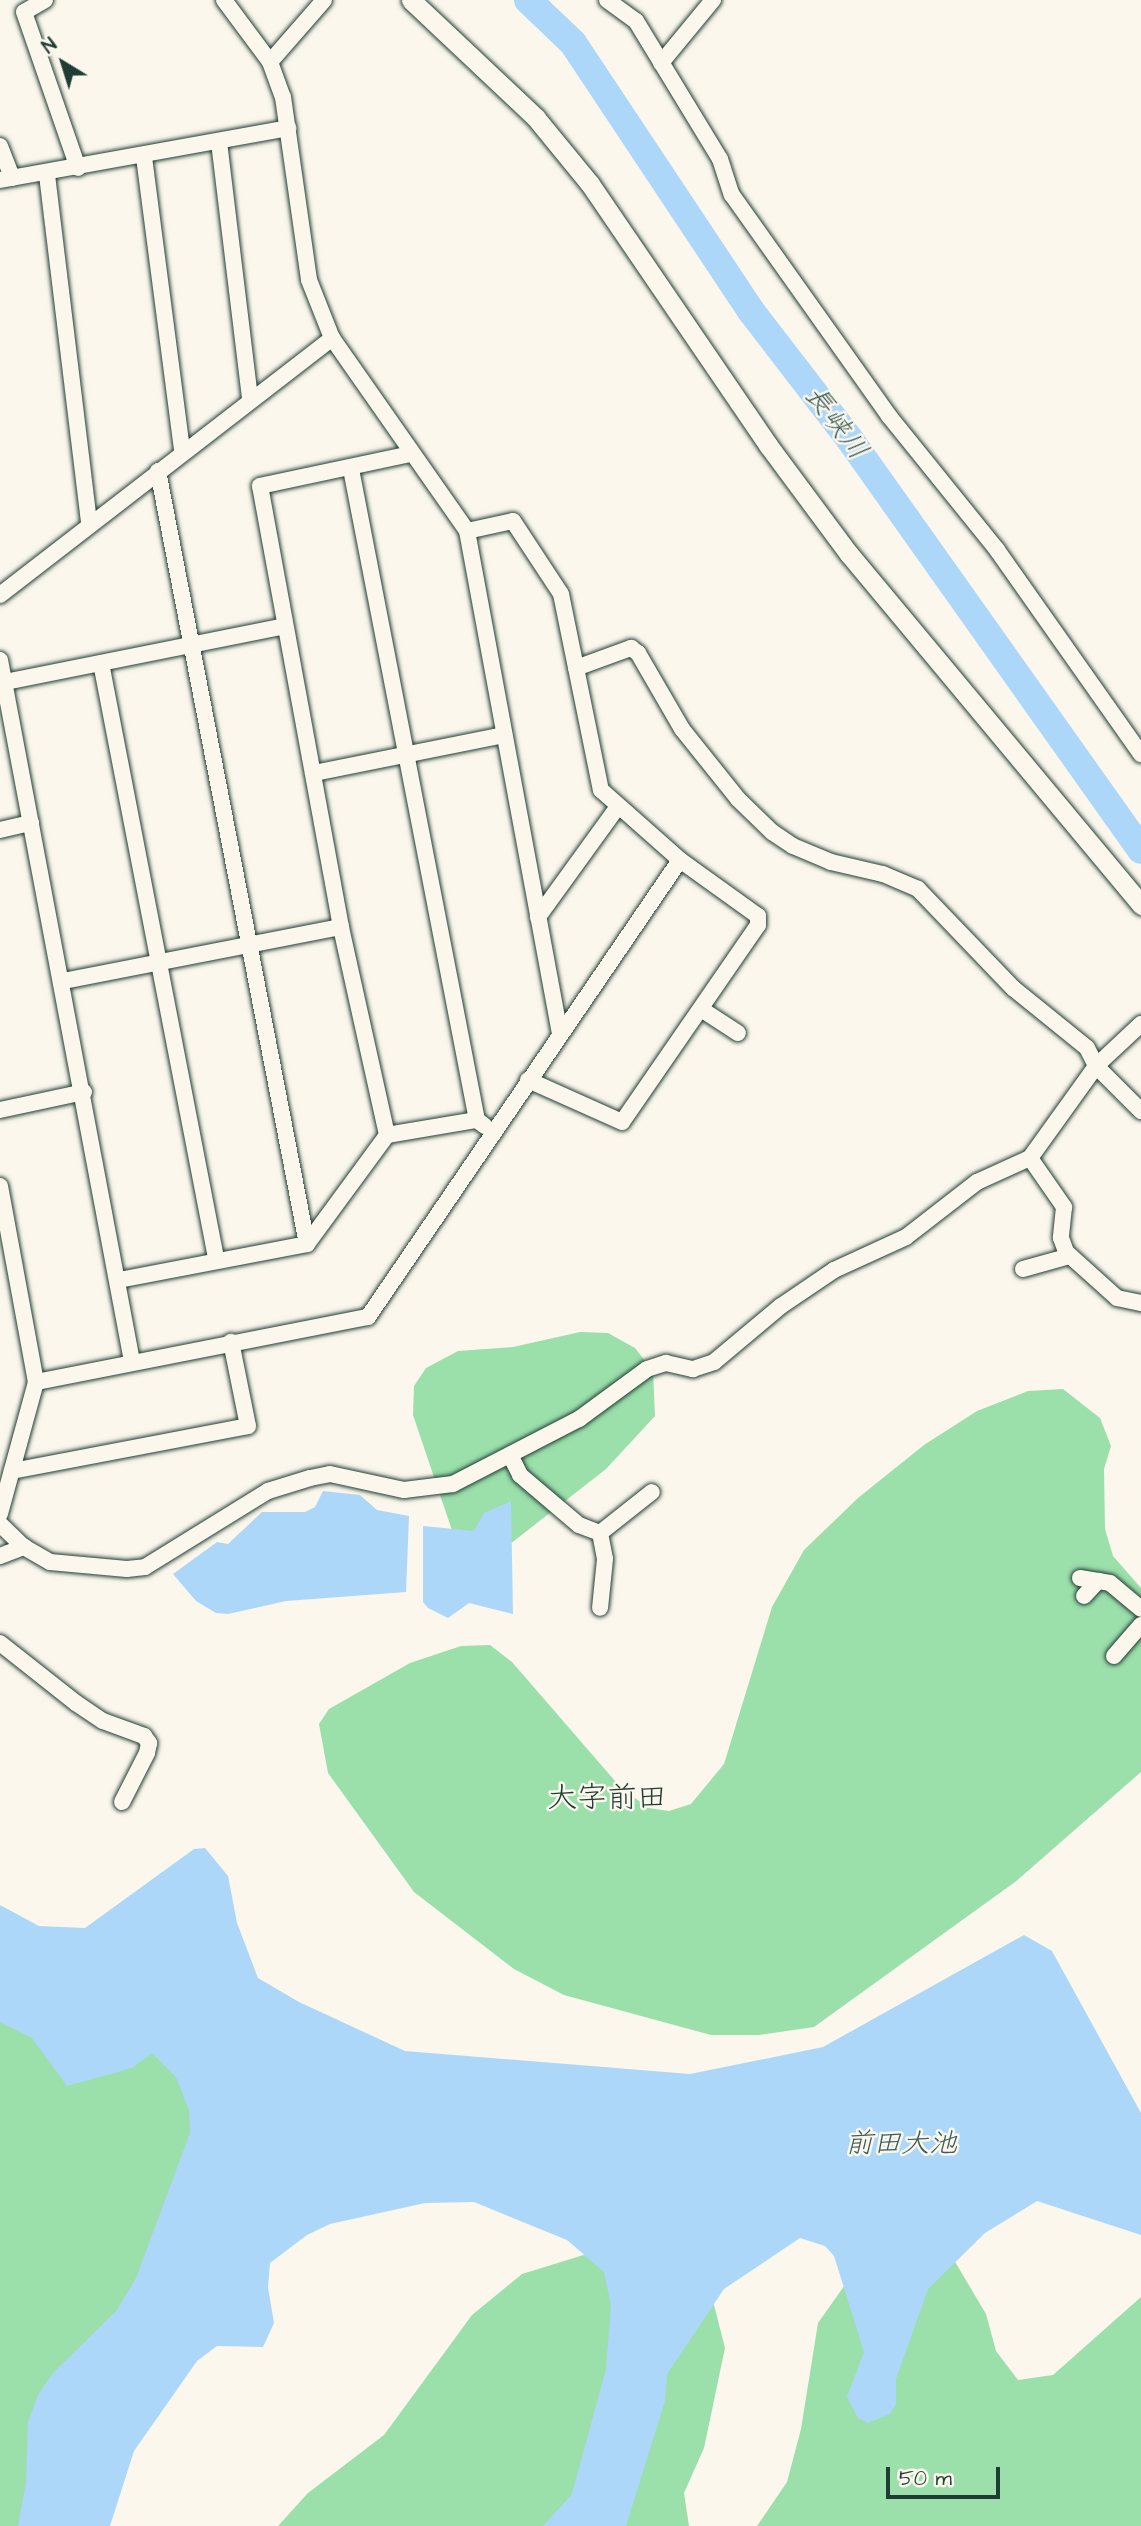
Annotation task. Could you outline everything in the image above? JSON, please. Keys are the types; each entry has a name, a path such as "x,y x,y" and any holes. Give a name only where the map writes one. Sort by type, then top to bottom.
{"street":[{"path":"45,0 24,12 78,168"},
{"path":"270,62 324,0"},
{"path":"411,0 536,118 590,184 768,445 849,554 1141,905"},
{"path":"607,0 636,21 720,159 732,195 889,415 997,550 1141,754"},
{"path":"661,64 713,0"},
{"path":"234,3 270,62 288,128 309,280 332,338 410,454 467,531 560,1034"},
{"path":"0,146 6,179 47,175 288,128"},
{"path":"219,142 250,399"},
{"path":"144,157 182,450"},
{"path":"47,175 89,523"},
{"path":"0,594 182,450 332,338"},
{"path":"387,1135 341,928 260,486 351,469 410,454"},
{"path":"351,469 477,1120 492,1131"},
{"path":"158,471 194,645 307,1244"},
{"path":"467,531 513,521 561,593 601,790 617,808 680,860 758,916 758,925 622,1122 528,1080"},
{"path":"5,682 284,626"},
{"path":"576,668 631,648 638,653 682,729 738,799 772,832 793,846 831,862 883,874 918,889 1013,988 1087,1048 1096,1066 1141,1111"},
{"path":"0,660 84,1092 132,1361"},
{"path":"100,663 216,1258"},
{"path":"314,773 504,736"},
{"path":"538,917 617,808"},
{"path":"0,831 31,823"},
{"path":"36,1382 132,1361 368,1317 492,1131 680,860"},
{"path":"63,981 341,928"},
{"path":"701,1009 738,1033"},
{"path":"0,1524 24,1547 50,1562 145,1567 268,1491 310,1478 330,1474 404,1490 453,1484 579,1419 647,1369 666,1363 693,1369 714,1362 781,1306 834,1270 906,1237 977,1182 1030,1158 1096,1066 1141,1024"},
{"path":"0,1110 84,1092"},
{"path":"119,1280 216,1258 307,1244 387,1135 477,1120"},
{"path":"1030,1158 1063,1207 1061,1238 1070,1256 1118,1298 1141,1303"},
{"path":"0,1186 36,1382 0,1514"},
{"path":"1023,1269 1070,1256"},
{"path":"12,1471 248,1426 231,1342"},
{"path":"510,1455 520,1475 579,1525 600,1533"},
{"path":"600,1533 652,1492"},
{"path":"600,1533 605,1559 600,1608"},
{"path":"0,1556 24,1547"},
{"path":"1080,1578 1098,1581 1126,1592 1141,1609"},
{"path":"1084,1596 1098,1581"},
{"path":"1114,1656 1141,1625"},
{"path":"4,1654 103,1721 145,1736 149,1743 147,1753 122,1802"}],"green space":[{"path":"580,1332 608,1333 635,1348 653,1371 655,1416 606,1469 505,1548 459,1551 413,1415 414,1386 426,1368 458,1351 513,1347"},
{"path":"1063,1389 1100,1418 1111,1446 1104,1469 1105,1529 1113,1556 1141,1588 1141,1772 1015,1882 814,2027 759,2035 711,2035 564,1995 514,1969 414,1892 328,1773 319,1724 329,1709 410,1663 461,1646 490,1645 512,1662 622,1789 649,1808 669,1811 691,1804 724,1764 772,1607 804,1550 858,1498 924,1445 977,1411 1028,1391"},
{"path":"0,2011 128,2042 169,2060 206,2085 84,2526 0,2526"},
{"path":"632,2240 714,2305 725,2348 704,2448 684,2493 689,2526 278,2526 308,2493 384,2435 472,2315 522,2274"},
{"path":"954,2260 986,2314 996,2351 1018,2380 1053,2375 1141,2297 1141,2526 757,2526 787,2482 801,2429 818,2323 859,2265"}],"water":[{"path":"323,1491 360,1495 377,1510 409,1516 406,1592 286,1601 228,1614 216,1613 196,1601 173,1574 217,1542 228,1544 262,1512 305,1512 315,1507"},
{"path":"511,1501 513,1614 469,1603 448,1618 428,1608 423,1602 423,1526 474,1531 484,1513"},
{"name":"前田大池","path":"205,1848 228,1876 237,1923 258,1978 299,2002 405,2051 690,2074 823,2047 1024,1935 1052,1951 1141,2113 1141,2235 1037,2201 985,2233 928,2289 896,2379 896,2404 890,2414 868,2423 858,2418 847,2397 864,2352 834,2256 825,2246 800,2238 724,2289 667,2374 665,2401 626,2526 543,2526 572,2494 606,2369 611,2306 604,2272 567,2240 474,2202 425,2203 330,2224 307,2235 270,2263 268,2287 274,2323 263,2347 217,2346 197,2361 134,2451 110,2526 18,2526 26,2482 28,2422 38,2395 53,2373 117,2310 136,2278 190,2133 189,2110 176,2077 152,2053 132,2068 67,2086 32,2038 0,2022 0,1905 39,1926 85,1928 194,1849"}],"waterway":[{"name":"長峡川","path":"528,0 573,43 751,311 851,441 1141,850"}],"district":[{"name":"大字前田","path":"607,1798"}]}
